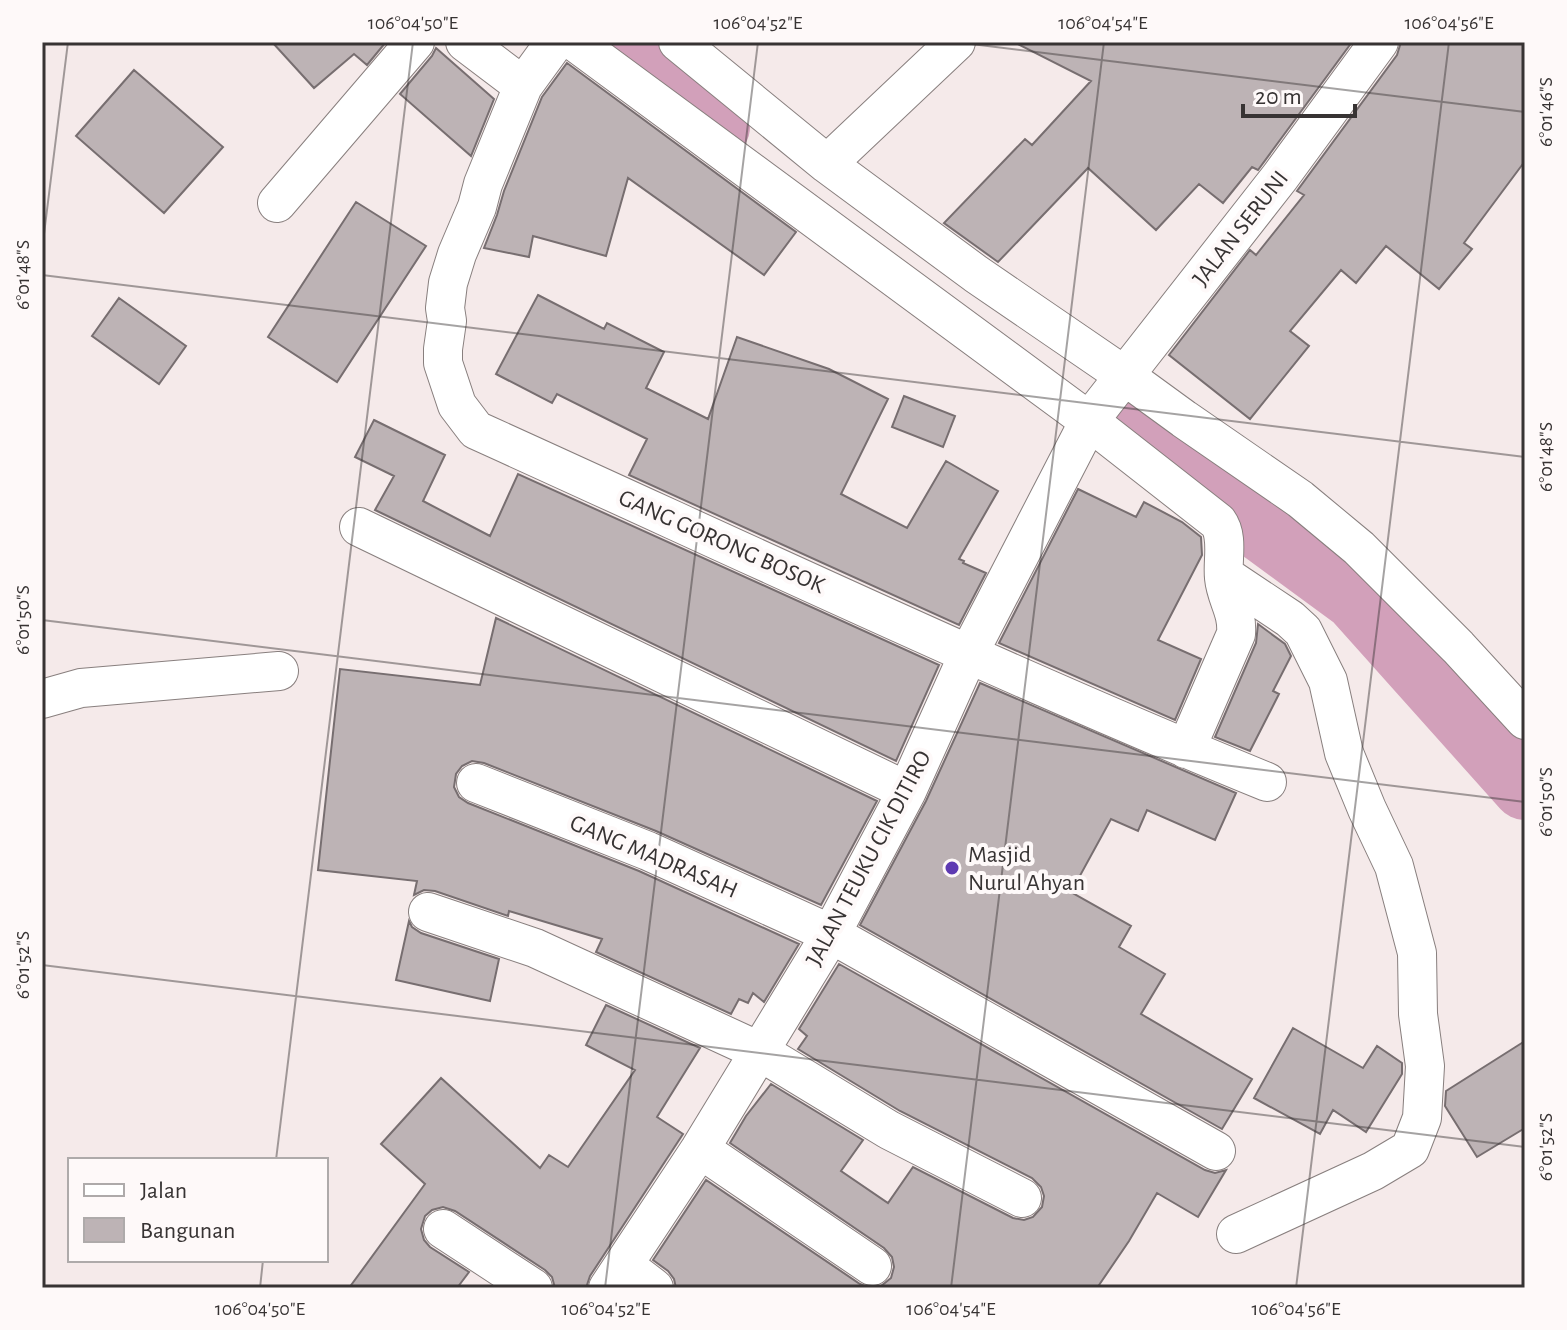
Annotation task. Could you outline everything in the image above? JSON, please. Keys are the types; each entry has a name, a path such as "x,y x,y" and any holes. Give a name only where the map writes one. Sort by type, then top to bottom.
{"street":[{"path":"277,203 415,42"},
{"path":"465,42 523,86 555,42"},
{"path":"575,42 1107,398 1184,419 1300,499 1359,548 1458,647 1525,720"},
{"path":"678,42 827,164 976,274 1107,398 1218,522 1224,532 1224,582 1237,622 1236,634 1186,749"},
{"path":"827,164 956,42"},
{"name":"JALAN SERUNI","path":"1107,398 1280,177 1379,42"},
{"name":"GANG GORONG BOSOK","path":"523,86 457,254 446,297 443,363 457,405 476,430 969,653 1267,782"},
{"name":"JALAN TEUKU CIK DITIRO","path":"616,1277 700,1149 831,934 907,791 969,653 1107,398"},
{"path":"359,527 907,791"},
{"path":"1224,575 1303,631 1328,681 1344,753 1394,866 1417,953 1418,1014 1425,1066 1422,1118 1410,1149 1373,1171 1236,1234"},
{"path":"42,699 81,688 279,671"},
{"name":"GANG MADRASAH","path":"476,783 648,851 831,934 1216,1151"},
{"path":"428,912 535,948 759,1051 889,1130 1022,1198"},
{"path":"700,1149 872,1266"},
{"path":"443,1229 533,1288"},
{"path":"616,1277 654,1288"}],"building":[{"path":"272,42 386,42 367,65 354,54 314,88"},
{"path":"1014,42 1352,42 1258,170 1252,167 1223,203 1199,184 1156,230 1088,168 998,262 944,223 1025,139 1032,145 1091,81"},
{"path":"1401,42 1525,42 1525,161 1464,243 1472,249 1439,289 1386,246 1356,283 1341,270 1290,331 1309,346 1250,419 1169,355 1250,250 1256,255 1304,195 1297,191 1397,55"},
{"path":"436,48 494,99 471,156 400,94"},
{"path":"567,63 796,232 764,275 628,178 606,256 533,236 529,257 484,248 542,97"},
{"path":"134,70 223,147 164,213 76,136"},
{"path":"356,202 426,246 337,382 268,337"},
{"path":"538,295 604,329 607,323 664,352 646,388 708,419 737,337 829,369 888,399 841,494 907,528 946,461 998,491 959,559 986,573 959,625 629,475 647,439 557,394 552,403 496,374"},
{"path":"119,298 186,346 159,384 92,336"},
{"path":"904,396 955,416 943,447 892,427"},
{"path":"374,420 445,455 423,501 490,536 518,474 939,665 896,761 375,510 394,476 355,457"},
{"path":"1078,489 1136,517 1144,502 1182,522 1201,537 1202,555 1158,640 1201,659 1175,720 999,643"},
{"path":"496,618 877,801 821,905 656,831 484,763 472,761 462,766 456,774 454,787 459,797 468,803 639,871 799,944 764,1002 753,993 748,1003 739,999 731,1014 596,952 602,939 509,911 508,916 435,891 424,890 414,895 417,881 318,870 340,669 480,685"},
{"path":"1258,624 1285,644 1291,656 1273,691 1279,694 1250,751 1215,737 1256,643"},
{"path":"980,683 1236,793 1215,840 1147,810 1138,831 1111,819 1071,892 1131,926 1119,947 1165,974 1141,1014 1252,1079 1222,1129 860,925 926,801"},
{"path":"409,921 421,933 499,959 490,1001 396,980"},
{"path":"839,964 1205,1170 1215,1173 1226,1170 1198,1217 1157,1193 1097,1288 870,1288 881,1286 891,1278 894,1267 892,1257 884,1248 730,1143 771,1084 863,1140 841,1171 888,1203 913,1167 1013,1218 1024,1220 1033,1217 1042,1207 1044,1196 1041,1187 1032,1178 900,1111 798,1049 807,1036 799,1029"},
{"path":"606,1005 700,1048 657,1117 683,1134 590,1276 586,1288 555,1288 552,1277 545,1270 455,1211 443,1207 425,1216 421,1229 430,1247 469,1272 457,1288 349,1288 425,1184 381,1144 441,1078 540,1168 549,1155 568,1167 635,1070 586,1045"},
{"path":"1293,1028 1363,1068 1377,1046 1402,1063 1402,1074 1366,1132 1333,1110 1320,1134 1254,1098"},
{"path":"1525,1041 1525,1128 1477,1157 1445,1106 1446,1091"},
{"path":"706,1180 870,1288 676,1288 668,1271 653,1260"}],"waterway":[{"path":"609,42 717,127"},
{"path":"1115,421 1356,598 1525,787"}],"place":[{"name":"Masjid Nurul Ahyan","path":"952,868"}]}
